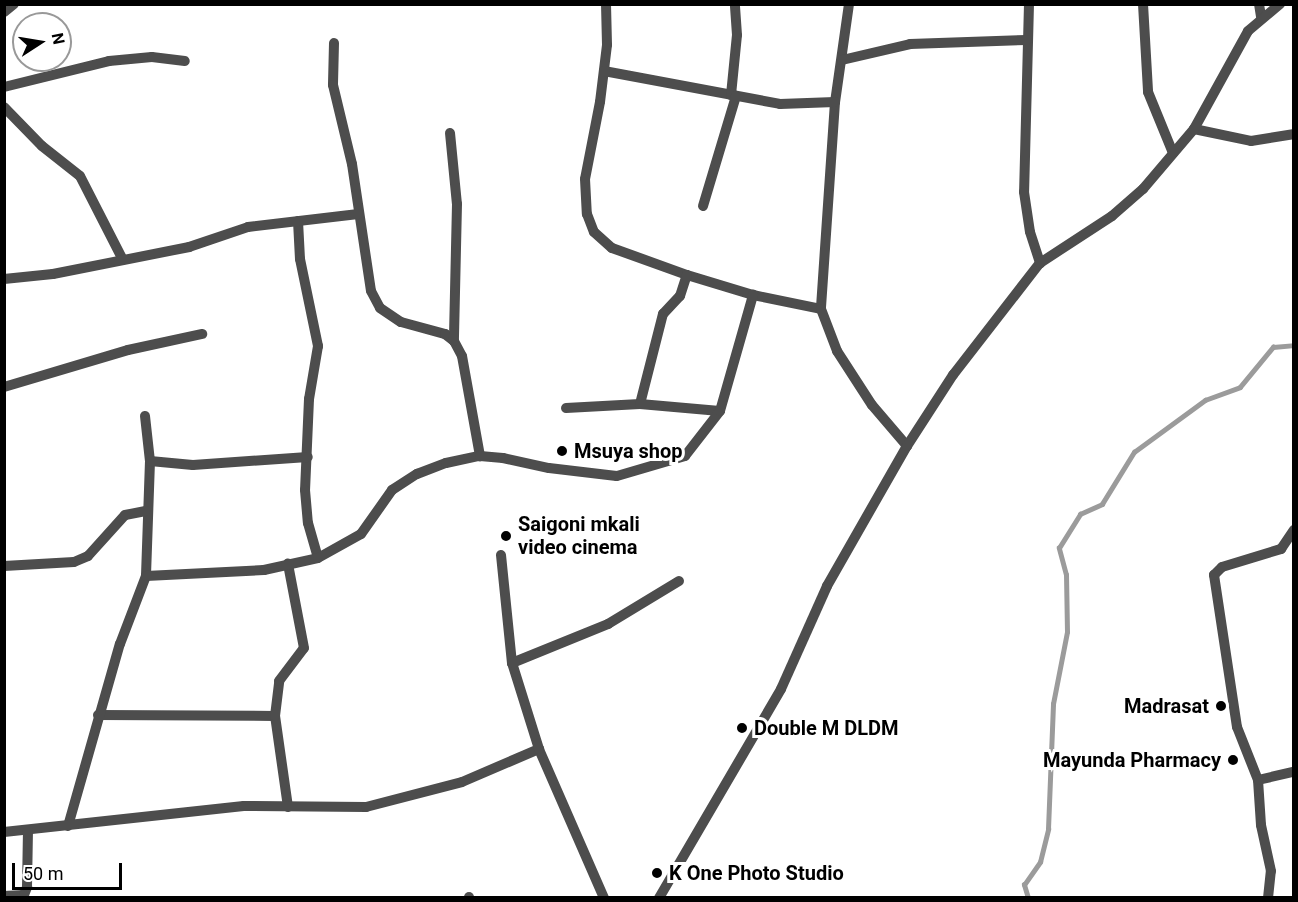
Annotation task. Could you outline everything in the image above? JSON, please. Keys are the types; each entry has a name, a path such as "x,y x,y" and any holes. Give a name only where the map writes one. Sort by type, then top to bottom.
{"street":[{"path":"4,12 14,4"},
{"path":"606,4 604,71 585,179 587,214 594,232 612,248 687,275 753,295 821,309"},
{"path":"703,206 733,96 737,35 735,4"},
{"path":"849,4 836,102 821,309 837,351 872,405 907,446"},
{"path":"1029,4 1024,192 1030,232 1040,263"},
{"path":"1143,4 1148,92 1173,153"},
{"path":"1259,4 1261,17"},
{"path":"659,897 781,688 826,586 907,446 953,375 1040,263 1112,216 1143,189 1194,129 1233,54 1261,17 1280,4"},
{"path":"842,60 910,44 1027,40"},
{"path":"334,43 333,85 352,164 371,291 380,308 401,322 445,334 454,341 462,356 480,456"},
{"path":"4,87 109,61 152,57 184,61"},
{"path":"604,71 780,104 836,102"},
{"path":"4,107 42,146 80,176 123,260"},
{"path":"1194,129 1251,141 1293,134"},
{"path":"450,133 457,204 454,341"},
{"path":"4,279 189,247 248,227 358,214"},
{"path":"298,221 300,260 318,346 309,399 307,512 318,558"},
{"path":"640,404 663,314 680,296 687,275"},
{"path":"146,576 264,570 318,558 361,534 392,490 417,474 480,456 595,475 632,475 685,456 720,411 753,295"},
{"path":"4,387 128,350 202,334"},
{"path":"566,408 640,404 720,411"},
{"path":"68,826 120,644 146,576 146,511 150,461 145,416"},
{"path":"150,461 194,465 308,457"},
{"path":"4,566 74,562 88,556 125,515 146,511"},
{"path":"1268,897 1271,871 1261,825 1258,780 1237,728 1214,575 1222,567 1281,549 1293,530"},
{"path":"501,555 512,663 539,749 604,897"},
{"path":"288,564 304,648 279,681 275,716 288,807"},
{"path":"512,663 608,624 679,581"},
{"path":"98,715 275,716"},
{"path":"4,832 198,810 366,807 462,782 539,749"},
{"path":"1258,780 1293,772"},
{"path":"4,896 24,894 27,887 28,830"}],"waterway":[{"path":"1028,898 1024,885 1040,862 1048,829 1053,704 1067,632 1066,575 1059,548 1080,514 1102,504 1134,452 1205,400 1240,387 1273,347 1294,345"}],"place":[{"name":"Msuya shop","path":"562,451"},
{"name":"Saigoni mkali video cinema","path":"506,536"},
{"name":"Madrasat","path":"1221,706"},
{"name":"Double M DLDM","path":"742,728"},
{"name":"Mayunda Pharmacy","path":"1233,760"},
{"name":"K One Photo Studio","path":"657,873"}]}
